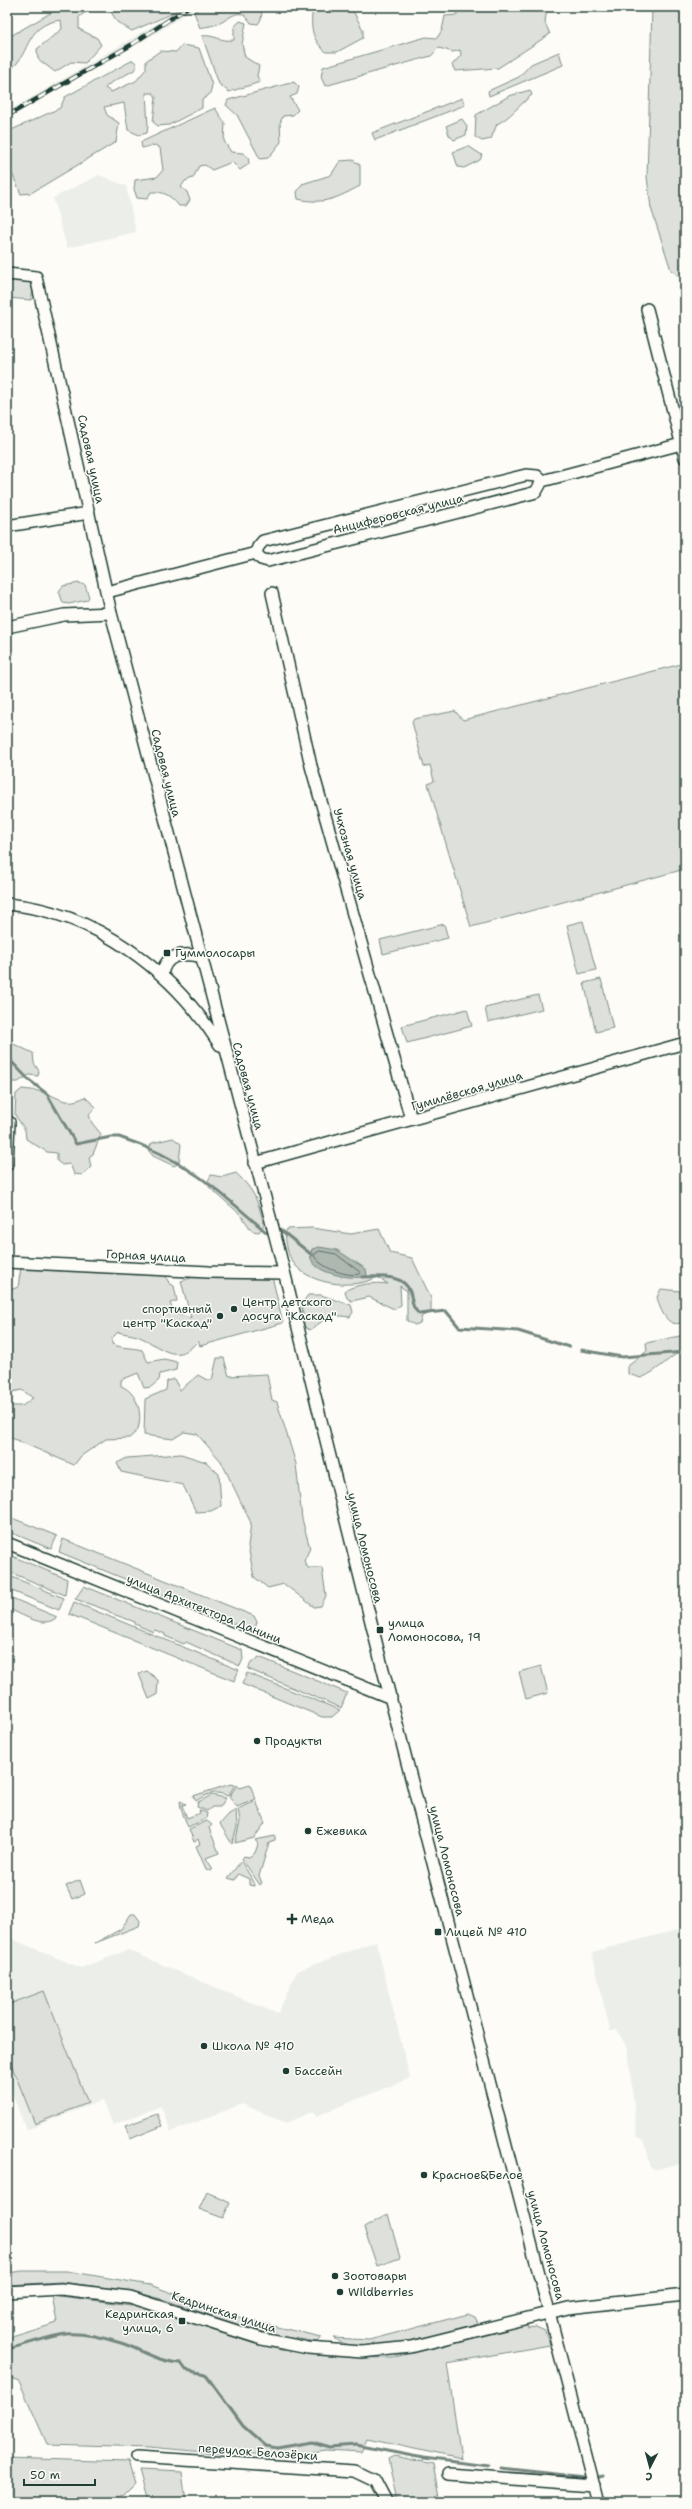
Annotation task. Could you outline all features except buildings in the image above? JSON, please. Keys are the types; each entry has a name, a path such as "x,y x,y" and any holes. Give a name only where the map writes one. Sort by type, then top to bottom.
{"street":[{"name":"Садовая улица","path":"7,274 36,277 111,613 284,1273"},
{"path":"647,309 683,444 685,458"},
{"name":"Анциферовская улица","path":"542,480 537,476 526,475 263,541 258,546 256,554 261,559 268,561 529,494 536,492 542,480 683,444"},
{"path":"408,504 413,523"},
{"path":"7,526 89,513"},
{"path":"107,592 256,554"},
{"name":"Учхозная улица","path":"272,593 311,766 411,1119"},
{"path":"7,627 64,615 111,613"},
{"path":"7,904 48,911 87,926 130,949 162,975 200,1015 226,1054"},
{"path":"162,975 166,962 178,955 186,954 200,956"},
{"name":"Гумилёвская улица","path":"255,1163 685,1043"},
{"path":"7,1165 9,1122"},
{"name":"Горная улица","path":"7,1262 209,1272 284,1273"},
{"name":"улица Ломоносова","path":"284,1273 391,1698 598,2502"},
{"name":"улица Архитектора Данини","path":"7,1543 391,1698"},
{"name":"Кедринская улица","path":"7,2292 55,2288 130,2297 262,2339 308,2348 362,2352 411,2347 568,2308 685,2295"},
{"name":"переулок Белозёрки","path":"136,2457 350,2471 363,2474 375,2481 386,2502"},
{"path":"448,2474 594,2485"}],"shaded area":[{"path":"61,7 181,7 171,14 132,31 117,22 109,8 87,11 79,17 79,29 97,38 101,45 85,63 71,62 55,72 38,59 37,49 62,29 61,20 49,23 40,28 33,35 15,66 7,72 7,38"},
{"path":"185,7 195,7 160,31 7,119 7,112"},
{"path":"201,7 260,7 262,16 258,24 251,23 244,15 237,14 220,23 200,28 194,12"},
{"path":"313,7 351,7 363,30 363,38 337,52 326,52 317,42 313,32"},
{"path":"456,7 547,7 545,23 550,34 498,68 455,71 452,65 461,55 460,50 453,52 439,48 431,56 325,86 321,77 323,67 426,37 437,38 442,30 445,16 457,15"},
{"path":"685,7 685,278 683,279 671,270 651,208 647,177 652,8"},
{"path":"240,21 246,23 242,44 245,57 259,66 257,76 260,82 229,92 219,84 202,36 234,40 234,27"},
{"path":"182,45 199,48 212,85 210,94 202,100 202,108 169,125 158,126 153,122 156,97 153,93 146,93 147,133 139,135 128,130 124,103 104,107 107,115 119,123 116,142 31,193 21,194 7,162 7,132 60,108 65,97 133,60 136,63 136,69 109,84 105,88 111,92 136,81 146,69 146,61 160,51 176,52"},
{"path":"559,52 563,65 489,96 488,91 519,77 531,64"},
{"path":"294,82 299,87 297,94 290,97 298,110 293,115 283,116 280,123 281,142 268,158 260,159 237,115 226,105 228,100"},
{"path":"530,90 532,95 497,124 491,139 482,141 475,137 476,115 509,96"},
{"path":"462,98 465,105 375,140 372,133"},
{"path":"215,108 225,123 224,141 231,152 243,153 248,157 249,164 240,170 232,162 212,170 205,165 199,166 193,178 185,181 181,187 187,192 190,200 186,206 179,206 173,199 160,192 151,192 147,199 137,198 134,189 135,180 157,177 163,170 160,148 155,145 142,148 141,142"},
{"path":"462,119 467,126 466,135 454,140 449,135 446,126"},
{"path":"468,146 482,155 480,160 464,168 458,167 453,152"},
{"path":"353,160 360,165 360,186 337,197 323,201 307,201 298,199 297,192 302,184 331,175 340,161"},
{"path":"99,175 126,186 136,232 67,248 53,198"},
{"path":"7,279 29,281 33,290 31,300 7,298"},
{"path":"79,583 85,585 89,597 87,600 69,604 63,603 59,591 63,586"},
{"path":"685,663 685,869 471,927 428,784 434,781 430,765 424,767 412,722 414,719 455,711 463,720"},
{"path":"583,921 596,970 579,974 567,925"},
{"path":"444,924 448,938 383,954 380,940"},
{"path":"601,979 613,1028 596,1032 584,983"},
{"path":"538,995 542,1009 488,1022 485,1008"},
{"path":"467,1009 472,1026 407,1043 402,1026"},
{"path":"7,1041 33,1053 34,1063 39,1071 38,1076 29,1075 18,1082 7,1082"},
{"path":"22,1089 40,1091 67,1101 78,1100 85,1097 96,1107 89,1115 92,1123 101,1134 93,1154 89,1157 91,1167 82,1175 74,1174 70,1164 62,1165 57,1161 57,1153 47,1152 26,1139 25,1130 15,1115 16,1094"},
{"path":"173,1138 181,1144 179,1163 174,1166 153,1156 148,1150 152,1143"},
{"path":"236,1173 248,1185 258,1203 264,1225 259,1232 252,1231 241,1215 209,1187 208,1181 211,1175 222,1177"},
{"path":"312,1228 351,1234 379,1229 390,1253 412,1258 431,1298 431,1313 422,1316 420,1323 415,1325 407,1321 407,1291 400,1286 401,1305 394,1309 369,1297 352,1301 347,1298 345,1291 354,1287 372,1283 388,1284 378,1277 366,1282 338,1284 324,1282 311,1277 299,1269 291,1260 287,1247 286,1231 287,1229"},
{"path":"21,1267 165,1275 169,1283 174,1286 177,1301 170,1303 174,1313 191,1318 181,1281 191,1278 192,1274 272,1276 283,1323 200,1346 198,1341 190,1349 182,1353 167,1352 137,1336 118,1332 112,1338 112,1344 120,1347 142,1350 148,1362 164,1359 177,1362 176,1370 160,1374 159,1380 151,1387 144,1388 138,1373 121,1380 121,1386 127,1389 135,1398 140,1416 138,1429 129,1438 106,1439 81,1456 74,1465 7,1436 7,1406 22,1406 33,1398 22,1390 7,1393 7,1286 13,1289 18,1287"},
{"path":"661,1289 680,1291 685,1321 674,1323 666,1318 660,1308 657,1297"},
{"path":"308,1295 321,1295 351,1305 353,1312 350,1317 331,1315 310,1330 304,1327 302,1303"},
{"path":"685,1335 685,1349 648,1375 641,1378 628,1374 628,1366 647,1351 646,1343"},
{"path":"217,1358 224,1358 229,1376 267,1374 272,1400 277,1402 296,1464 302,1519 310,1548 304,1561 308,1568 322,1568 326,1596 321,1606 314,1607 284,1584 268,1588 254,1577 248,1546 251,1523 221,1461 197,1434 184,1432 173,1439 144,1435 145,1399 166,1390 167,1381 174,1379 180,1390 198,1375 207,1380 212,1380"},
{"path":"181,1454 206,1462 219,1474 221,1506 211,1511 196,1512 183,1485 121,1472 117,1463 127,1458"},
{"path":"7,1516 57,1536 51,1549 7,1531"},
{"path":"63,1539 254,1616 257,1622 254,1632 59,1552"},
{"path":"7,1554 67,1579 65,1595 7,1571"},
{"path":"7,1575 64,1598 59,1610 7,1589"},
{"path":"84,1586 242,1650 243,1659 240,1666 186,1642 184,1644 155,1630 153,1632 135,1624 135,1622 110,1613 109,1611 75,1599"},
{"path":"7,1596 57,1617 52,1621 46,1622 33,1620 7,1608"},
{"path":"74,1602 239,1670 234,1681 69,1614"},
{"path":"259,1657 347,1693 341,1708 248,1669 251,1663"},
{"path":"541,1666 548,1693 526,1699 519,1672"},
{"path":"147,1671 158,1680 157,1695 149,1699 139,1674"},
{"path":"247,1673 340,1710 332,1717 322,1717 242,1684"},
{"path":"231,1784 235,1785 228,1796 215,1793 203,1796 196,1801 193,1796"},
{"path":"237,1785 240,1788 250,1785 256,1799 237,1807 229,1797"},
{"path":"212,1795 226,1798 220,1807 212,1807 207,1811 197,1807 198,1802"},
{"path":"180,1801 186,1804 182,1805 187,1818 200,1813 199,1810 207,1813 206,1819 188,1827 181,1809"},
{"path":"256,1801 265,1823 254,1838 235,1843 240,1821 238,1809"},
{"path":"236,1810 237,1827 232,1844 220,1824 229,1814"},
{"path":"207,1821 212,1825 209,1828 219,1853 206,1858 213,1869 211,1871 206,1869 196,1846 200,1844 198,1839 194,1842 189,1829"},
{"path":"275,1836 275,1841 269,1843 259,1876 262,1883 260,1885 242,1859 244,1856 249,1857 255,1853 258,1844 255,1840"},
{"path":"241,1861 254,1882 254,1886 249,1885 249,1879 238,1874 235,1880 228,1878"},
{"path":"80,1880 85,1894 72,1899 66,1886"},
{"path":"131,1914 135,1914 140,1921 139,1926 95,1943 121,1929"},
{"path":"685,1928 685,2162 653,2170 651,2168 645,2141 637,2136 628,2049 617,2030 610,2031 592,1952"},
{"name":"Школа № 410","path":"7,1937 81,1968 128,1950 278,2014 297,1971 376,1941 410,2078 316,2116 314,2111 286,2123 242,2104 171,2132 161,2106 113,2125 103,2100 26,2130 7,2080"},
{"path":"44,1991 88,2103 35,2124 7,2054 7,2005"},
{"path":"157,2114 162,2126 130,2139 125,2126"},
{"path":"207,2192 230,2203 223,2218 199,2209"},
{"path":"388,2214 400,2258 377,2266 364,2228"},
{"path":"22,2271 67,2271 150,2285 247,2320 322,2337 318,2342 280,2336 241,2326 165,2300 132,2291 61,2282 7,2285 7,2273"},
{"path":"52,2295 139,2306 255,2344 281,2350 347,2357 391,2358 527,2324 528,2328 536,2327 545,2331 550,2345 447,2363 461,2459 368,2439 362,2452 325,2450 292,2455 215,2453 149,2447 47,2444 19,2381 7,2377 7,2335 12,2337 57,2323"},
{"path":"468,2314 475,2317 478,2323 404,2342 363,2346 346,2344 334,2338 369,2340"},
{"path":"394,2456 433,2464 440,2502 397,2502 388,2459"},
{"path":"7,2458 128,2462 135,2484 124,2495 101,2502 7,2502"},
{"path":"139,2470 182,2472 186,2502 148,2502"}],"water":[{"path":"319,1247 337,1250 366,1269 367,1276 340,1276 321,1269 314,1264 311,1257 312,1249"}],"waterway":[{"path":"682,217 685,213"},
{"path":"7,1057 29,1080 47,1094 76,1144 111,1137 119,1137 162,1154 199,1176 267,1233"},
{"path":"282,1231 312,1255"},
{"path":"362,1277 389,1277 402,1282 407,1286 413,1306 419,1314 446,1311 459,1327 518,1331 569,1347"},
{"path":"581,1350 622,1357 685,1352"},
{"path":"7,2349 66,2334 86,2335 108,2339 165,2361 181,2363 186,2370 205,2374 243,2426 266,2446 277,2448 312,2442 329,2447 356,2445 423,2458 488,2466"},
{"path":"501,2468 584,2477"},
{"path":"599,2477 603,2476"}],"railway":[{"path":"7,116 131,45 188,7"}],"place":[{"name":"Гуммолосары","path":"167,953"},
{"name":"Центр детского досуга \"Каскад\"","path":"234,1309"},
{"name":"спортивный центр \"Каскад\"","path":"220,1316"},
{"name":"улица Ломоносова, 19","path":"380,1630"},
{"name":"Продукты","path":"257,1741"},
{"name":"Ежевика","path":"308,1831"},
{"name":"Меда","path":"292,1919"},
{"name":"Лицей № 410","path":"438,1932"},
{"name":"Школа № 410","path":"204,2046"},
{"name":"Бассейн","path":"286,2071"},
{"name":"Красное&Белое","path":"424,2175"},
{"name":"Зоотовары","path":"335,2276"},
{"name":"Wildberries","path":"340,2292"},
{"name":"Кедринская улица, 6","path":"182,2321"}]}
